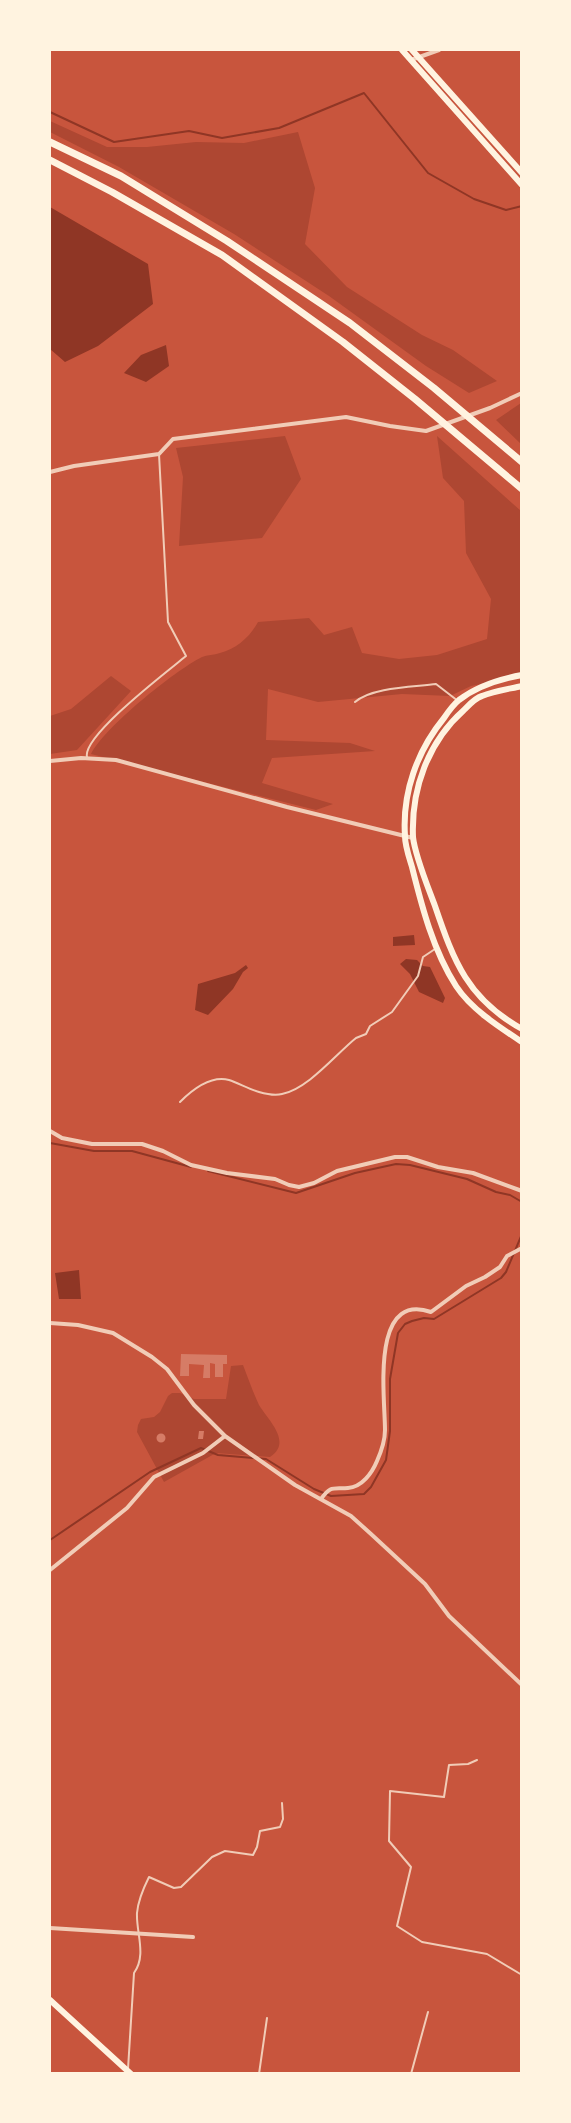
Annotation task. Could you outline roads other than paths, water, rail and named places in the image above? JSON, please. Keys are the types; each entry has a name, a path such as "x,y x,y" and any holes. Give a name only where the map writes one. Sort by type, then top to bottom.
{"highway":[{"path":"50,142 121,176 227,241 340,316 434,388 522,462"},
{"path":"50,160 112,192 222,255 343,342 416,399 522,489"}],"main road":[{"path":"402,50 522,185"},
{"path":"412,50 522,173"},
{"path":"522,675 484,686 458,700 434,729 413,768 407,798 405,837 418,892 436,949 456,986 493,1022 522,1042"},
{"path":"522,686 479,696 440,735 427,759 416,798 413,838 442,929 457,966 472,989 504,1019 522,1029"},
{"path":"50,2000 130,2072"}],"street":[{"path":"411,60 439,50"},
{"path":"50,472 74,465 159,454 173,439 346,417 426,431 490,408 522,393"},
{"path":"50,761 116,760 287,807 413,838"},
{"path":"50,1131 62,1138 92,1144 142,1144 163,1151 191,1165 227,1173 275,1179 299,1187 314,1183 337,1171 407,1156 438,1167 473,1173 522,1191"},
{"path":"322,1497 327,1490 359,1485 369,1475 377,1461 385,1433 382,1372 394,1320 403,1311 418,1308 430,1312 466,1286 500,1267 509,1255 519,1249"},
{"path":"50,1323 78,1325 113,1333 152,1356 167,1369 194,1405 225,1436 295,1485 322,1497 351,1516 425,1584 449,1616 522,1685"},
{"path":"50,1570 126,1508 154,1477 203,1453 225,1436"},
{"path":"50,1928 193,1937"}],"lane":[{"path":"87,759 86,752 89,745 112,719 186,656 168,622 159,454"},
{"path":"355,702 381,691 436,684 458,700"},
{"path":"180,1102 204,1083 214,1080 230,1080 253,1090 279,1095 303,1085 356,1038 366,1034 370,1026 392,1012 418,976 423,957 436,949"},
{"path":"477,1760 468,1764 449,1765 444,1797 390,1791 389,1841 411,1867 397,1926 422,1942 487,1954 522,1975"},
{"path":"130,2072 134,1973 140,1965 140,1933 137,1912 149,1877 174,1888 182,1887 212,1857 225,1851 253,1855 260,1831 280,1827 283,1819 282,1803"},
{"path":"411,2073 428,2012"},
{"path":"259,2073 267,2018"}],"waterway":[{"path":"50,112 114,142 189,131 222,138 279,128 364,93 428,173 474,199 506,210 522,206"},
{"path":"50,1143 94,1151 132,1151 191,1167"},
{"path":"208,1171 296,1193 355,1173 396,1164 410,1165 467,1179 496,1192 510,1195 522,1202"},
{"path":"50,1540 150,1472 201,1448 218,1455 266,1459 314,1489 331,1496 364,1494 371,1487 386,1460 390,1431 390,1379 398,1333 405,1324 424,1318 434,1319 501,1278 506,1272 522,1234"}]}
